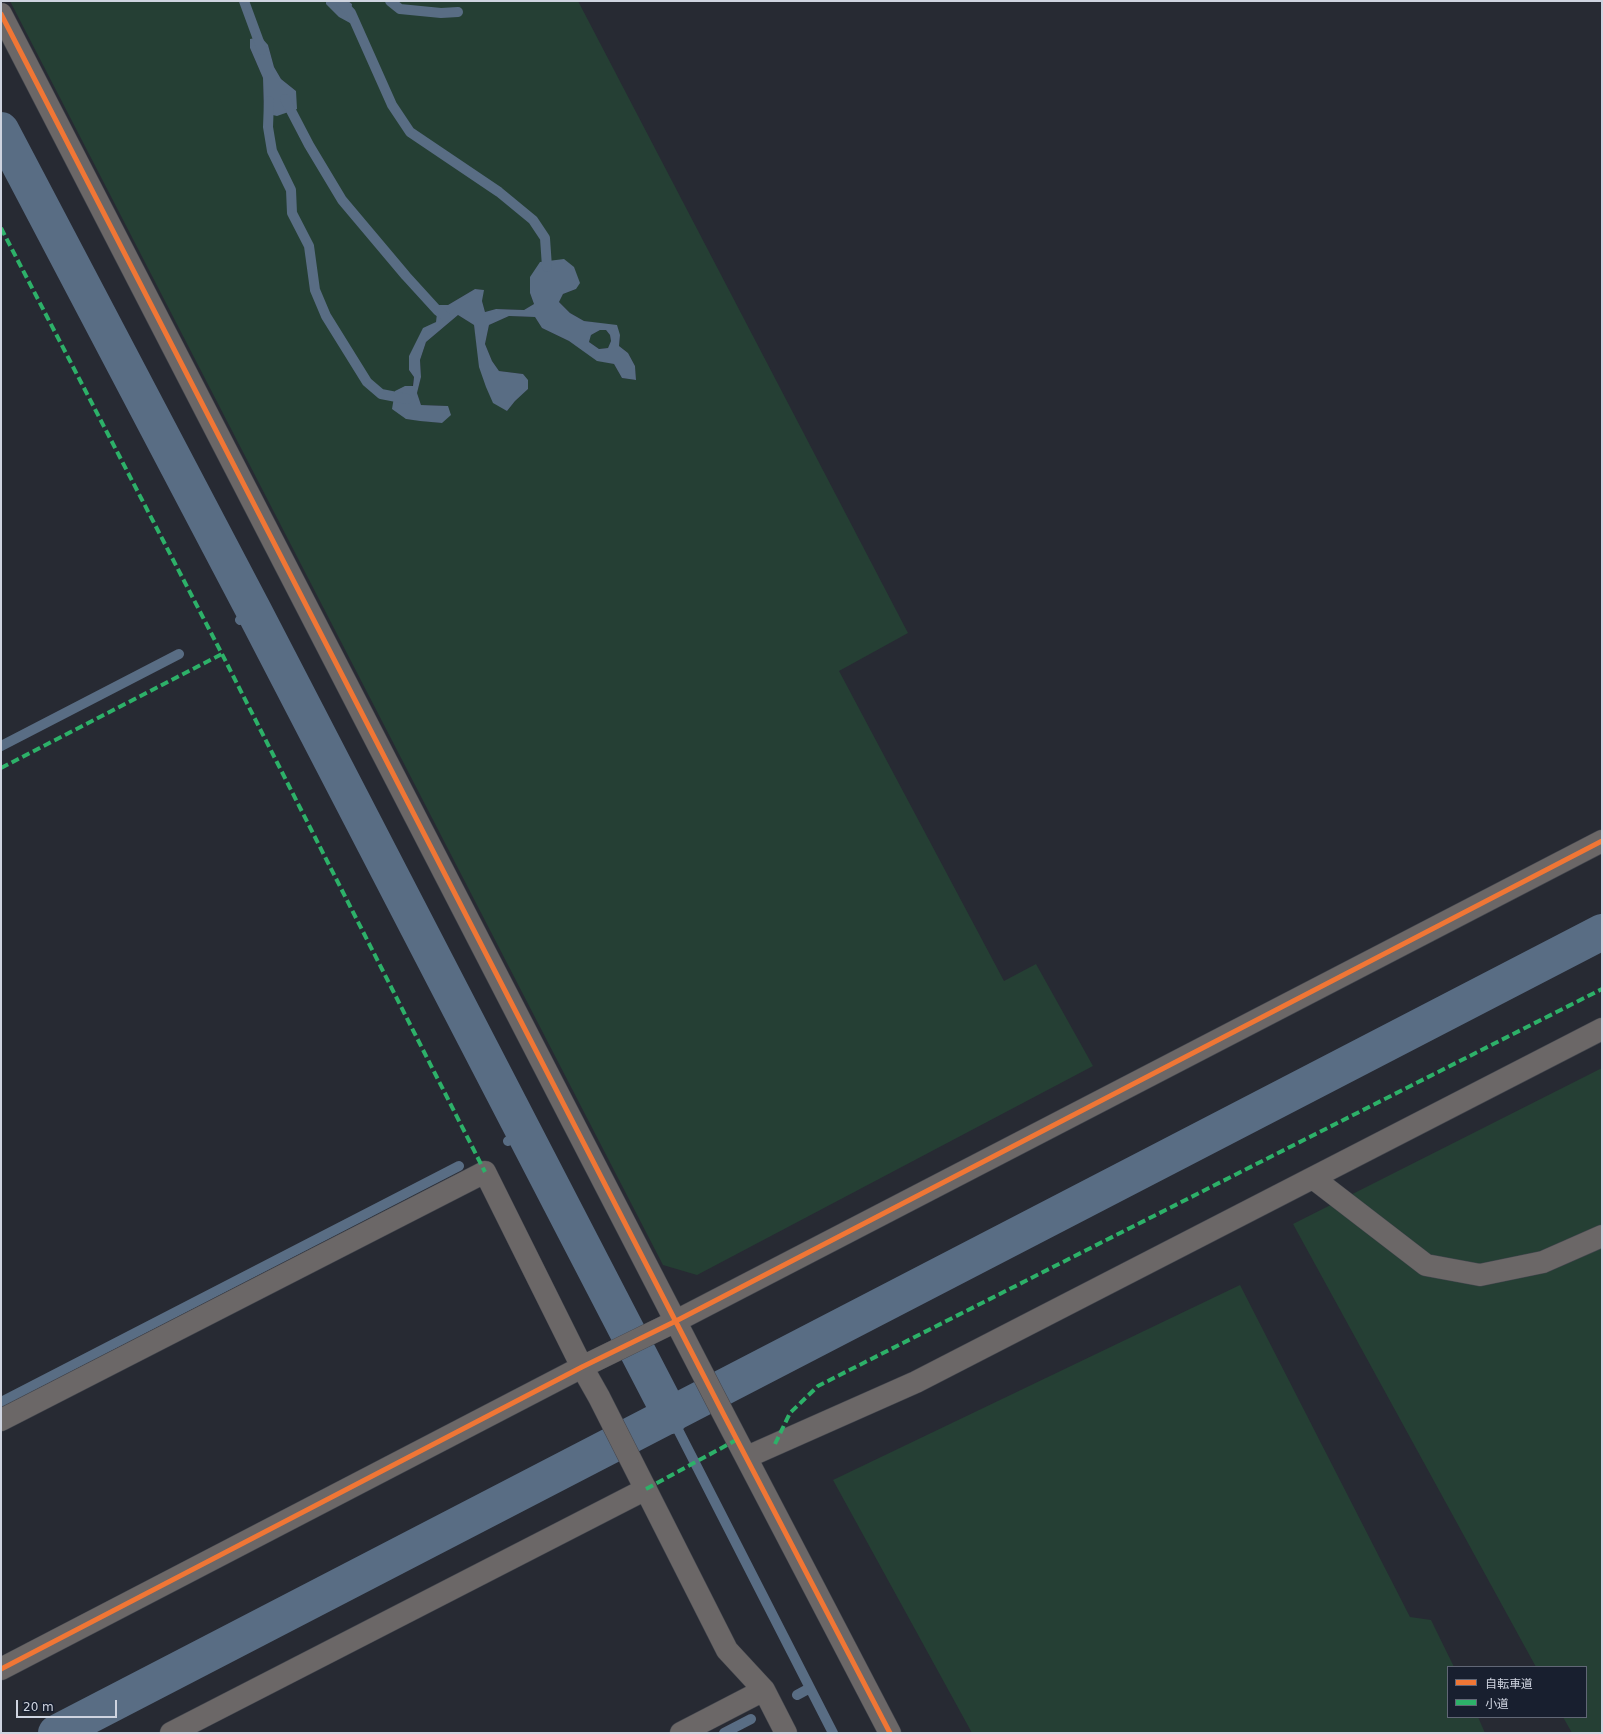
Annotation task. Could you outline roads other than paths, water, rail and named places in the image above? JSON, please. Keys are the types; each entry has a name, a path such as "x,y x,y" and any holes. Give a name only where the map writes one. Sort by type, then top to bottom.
{"street":[{"path":"1,14 725,1417 890,1733"},
{"path":"1,1669 1602,841"},
{"path":"747,1457 916,1382 1602,1029"},
{"path":"1,1420 485,1172 591,1363 599,1397 727,1650 764,1690 786,1733"},
{"path":"1313,1178 1426,1265 1480,1275 1543,1262 1602,1236"},
{"path":"171,1733 646,1489"},
{"path":"681,1733 764,1690"}],"water":[{"path":"326,1 348,1 352,4 350,23 339,17 326,4"},
{"path":"261,37 268,45 274,67 281,79 296,91 297,109 277,116 264,113 263,78 250,48 250,39"},
{"path":"564,259 574,267 580,283 576,289 563,294 559,302 570,313 584,321 617,325 620,335 619,346 628,353 635,366 636,380 622,378 614,364 597,361 569,341 542,328 535,317 509,316 489,325 485,344 492,361 499,371 523,374 528,380 528,389 507,411 493,403 486,387 479,367 474,325 458,315 426,342 420,360 421,377 417,393 421,405 448,406 451,415 442,423 420,421 406,419 392,409 395,391 405,386 413,386 414,377 409,370 409,356 423,328 436,322 438,305 448,305 475,289 484,290 482,301 485,312 496,309 524,310 534,304 530,293 530,277 540,262","holes":["600,330 606,330 610,335 611,341 608,348 599,349 589,342 591,335"]}],"waterway":[{"path":"244,1 262,50"},
{"path":"340,1 351,13 392,105 410,132 499,192 533,220 545,238 547,267"},
{"path":"390,1 400,9 441,13 458,12"},
{"path":"285,99 309,145 342,200 406,276 437,310 446,317"},
{"path":"269,101 268,127 272,151 291,190 292,213 309,246 315,290 326,316 367,382 381,394 407,399"},
{"path":"1,130 255,613 671,1416"},
{"path":"240,620 255,613"},
{"path":"1,746 179,654"},
{"path":"56,1733 1602,932"},
{"path":"508,1141 524,1132"},
{"path":"1,1402 459,1166"},
{"path":"671,1416 833,1733"},
{"path":"797,1695 810,1688"},
{"path":"724,1733 751,1719"}]}
